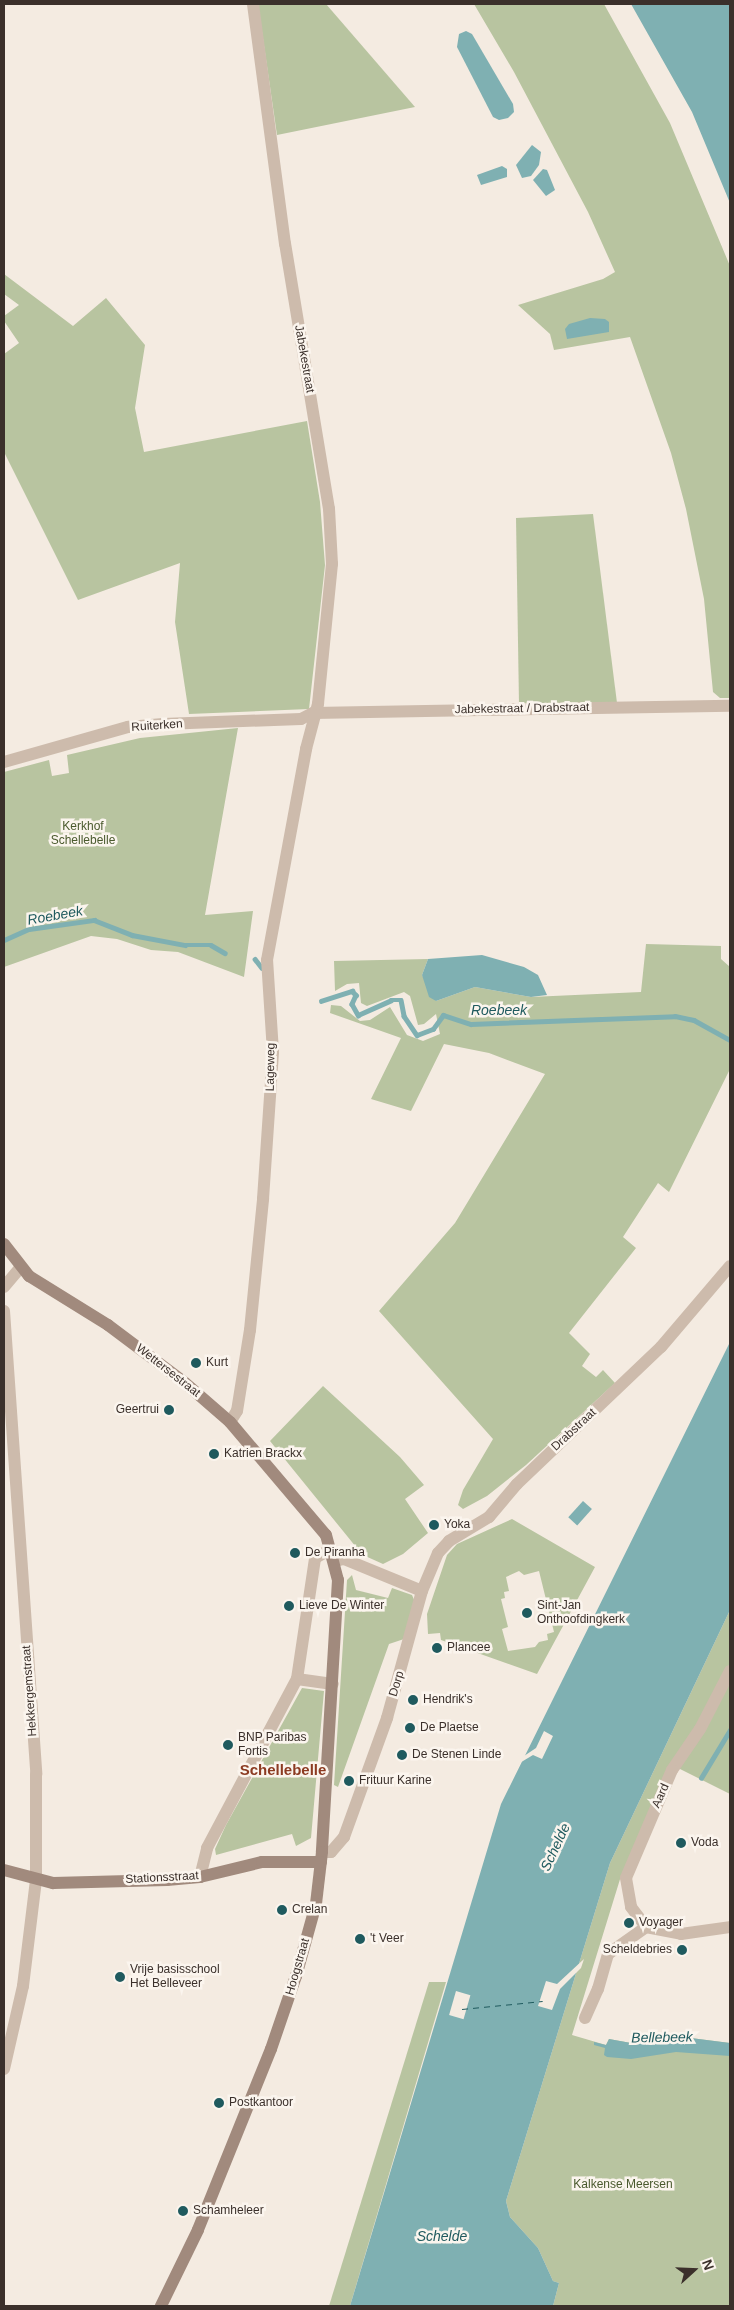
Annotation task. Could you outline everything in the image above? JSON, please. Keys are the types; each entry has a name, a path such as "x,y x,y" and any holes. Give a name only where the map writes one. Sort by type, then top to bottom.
{"main road":[{"name":"Wettersestraat","path":"4,1244 20,1268 145,1352 230,1422 315,1520"},
{"name":"Hoogstraat","path":"161,2306 198,2230 271,2049 296,1976 316,1904 322,1857 338,1609 333,1555 315,1520"},
{"name":"Stationsstraat","path":"4,1870 53,1883 200,1877 262,1862 322,1857"}],"street":[{"name":"Jabekestraat","path":"253,4 285,244 332,534 326,628 318,704 313,713"},
{"name":"Jabekestraat / Drabstraat","path":"313,713 730,706"},
{"name":"Ruiterken","path":"4,762 128,727 300,719 313,713"},
{"name":"Lageweg","path":"230,1422 237,1411 244,1368 259,1240 273,1052 267,960 313,713"},
{"name":"Drabstraat","path":"422,1591 438,1552 449,1541 489,1517 516,1484 661,1346 730,1266"},
{"path":"4,1287 20,1268"},
{"name":"Hekkergemstraat","path":"4,1310 35,1757 36,1880 23,1986 4,2070"},
{"path":"200,1877 211,1840 297,1680 315,1558 333,1555 422,1591"},
{"name":"Dorp","path":"322,1857 331,1852 344,1837 387,1718 422,1591"},
{"name":"Aard","path":"646,1927 628,1900 626,1878 672,1770 700,1729 730,1671"},
{"path":"297,1680 332,1684"},
{"path":"585,2018 598,1988 608,1954 646,1927 681,1934 730,1927"}],"green space":[{"path":"258,4 326,4 415,107 277,135"},
{"path":"474,4 604,4 670,123 730,266 730,698 720,698 713,692 704,599 686,509 671,453 630,337 554,350 550,334 518,305 603,279 615,272 588,212 514,72"},
{"path":"4,274 73,326 106,298 145,345 135,408 144,452 307,421 320,502 325,565 309,709 189,714 175,622 180,563 78,600 4,452 4,354 19,343 4,321 4,316 19,305 4,294"},
{"path":"593,514 617,703 519,704 516,518"},
{"name":"Kerkhof Schellebelle","path":"238,728 205,915 253,911 244,977 178,952 151,950 117,939 91,936 4,967 4,772 49,760 52,776 69,773 67,755 140,738"},
{"path":"646,944 721,946 721,959 730,967 730,1069 669,1192 658,1183 623,1237 636,1248 569,1333 590,1354 582,1366 596,1377 603,1370 615,1383 526,1465 487,1496 463,1509 458,1505 463,1490 493,1439 379,1311 455,1223 545,1074 489,1053 444,1044 411,1111 371,1099 401,1038 330,1013 331,1005 341,1006 360,1021 370,1020 390,1007 407,1035 423,1041 440,1034 436,1014 424,1024 418,1025 410,996 404,992 367,1006 361,1003 359,983 347,984 335,991 334,961 428,959 422,975 436,1001 475,987 531,997 641,992"},
{"path":"323,1386 400,1457 424,1485 405,1499 428,1533 403,1554 383,1564 363,1555 270,1441"},
{"path":"512,1519 595,1567 537,1674 441,1640 440,1633 428,1634 427,1614 447,1555 457,1544","holes":["519,1571 524,1575 539,1571 554,1632 547,1634 548,1640 539,1642 535,1647 508,1651 502,1629 508,1627 501,1599 505,1598 504,1592 509,1591 506,1577"]},
{"path":"352,1575 356,1590 388,1598 392,1588 412,1595 415,1602 404,1639 389,1644 338,1787 334,1785 347,1580"},
{"name":"Kalkense Meersen","path":"730,1610 730,1794 678,1768 668,1768 621,1876 572,2035 606,2045 609,2039 631,2043 675,2036 730,2043 730,2306 553,2306 559,2283 553,2281 538,2248 510,2217 506,2201 610,1863"},
{"path":"302,1688 324,1691 311,1838 296,1846 292,1834 216,1855 215,1849 226,1825"},
{"path":"429,1982 446,1982 350,2306 329,2306"}],"water":[{"path":"631,4 730,4 730,203 692,112"},
{"path":"466,31 472,34 513,104 514,112 508,118 499,120 493,117 457,47 459,34"},
{"path":"532,145 541,152 539,165 531,176 522,178 516,165"},
{"path":"502,166 507,169 507,177 481,185 477,175"},
{"path":"543,169 547,170 555,190 546,196 533,180"},
{"path":"590,318 605,319 609,322 609,332 567,339 565,329 569,324"},
{"path":"482,955 524,967 538,975 547,995 531,997 475,987 436,1001 429,997 422,975 428,959"},
{"name":"Schelde","path":"730,1342 730,1610 610,1863 506,2201 510,2217 538,2248 553,2281 559,2283 553,2306 350,2306 501,1804"},
{"path":"583,1501 592,1509 577,1525 568,1517"},
{"path":"675,2036 730,2043 730,2056 676,2052 631,2059 607,2057 604,2055 605,2048 594,2045 594,2042 606,2045 609,2039 631,2043"}],"pier":[{"path":"544,1731 553,1736 542,1759 533,1755 518,1764 521,1758 536,1748"},
{"path":"584,1959 581,1968 560,1989 552,2010 538,2006 546,1981 557,1984"},
{"path":"456,1991 470,1995 464,2019 449,2015"}],"waterway":[{"name":"Roebeek","path":"4,940 29,929 94,920 132,935 185,945 211,945 225,953"},
{"name":"Roebeek","path":"255,959 262,968"},
{"name":"Roebeek","path":"321,1001 352,991 356,995 352,1004 358,1015 391,1000 401,1000 404,1016 417,1035 433,1029 443,1015 471,1024 675,1016 694,1020 730,1040"},
{"path":"701,1778 730,1730"}],"ferry route":[{"path":"462,2009 543,2001"}],"place":[{"name":"Kurt","path":"196,1363"},
{"name":"Geertrui","path":"169,1410"},
{"name":"Katrien Brackx","path":"214,1454"},
{"name":"Yoka","path":"434,1525"},
{"name":"De Piranha","path":"295,1553"},
{"name":"Lieve De Winter","path":"289,1606"},
{"name":"Sint-Jan Onthoofdingkerk","path":"527,1613"},
{"name":"Plancee","path":"437,1648"},
{"name":"Hendrik's","path":"413,1700"},
{"name":"De Plaetse","path":"410,1728"},
{"name":"BNP Paribas Fortis","path":"228,1745"},
{"name":"De Stenen Linde","path":"402,1755"},
{"name":"Frituur Karine","path":"349,1781"},
{"name":"Voda","path":"681,1843"},
{"name":"Crelan","path":"282,1910"},
{"name":"Voyager","path":"629,1923"},
{"name":"'t Veer","path":"360,1939"},
{"name":"Scheldebries","path":"682,1950"},
{"name":"Vrije basisschool Het Belleveer","path":"120,1977"},
{"name":"Postkantoor","path":"219,2103"},
{"name":"Schamheleer","path":"183,2211"}],"district":[{"name":"Schellebelle","path":"283,1770"}],"water label":[{"name":"Bellebeek","path":"662,2037"}]}
